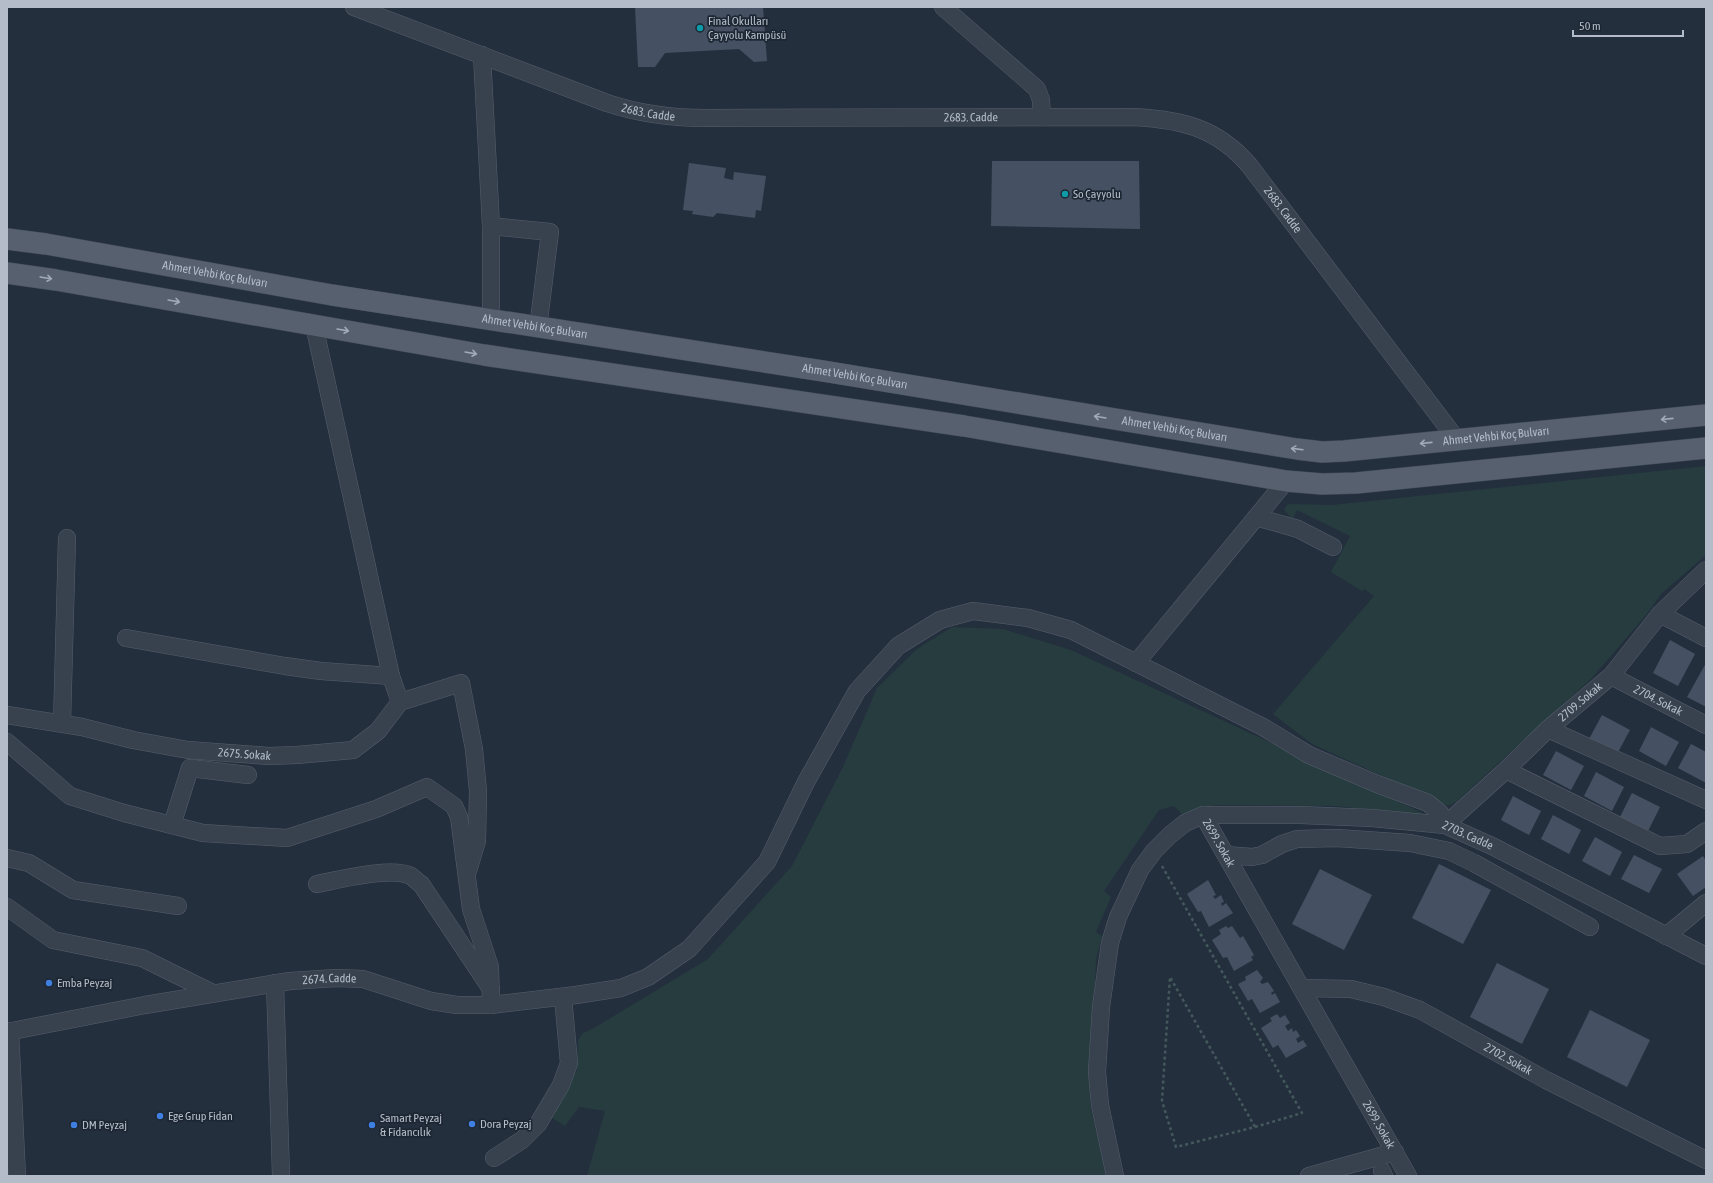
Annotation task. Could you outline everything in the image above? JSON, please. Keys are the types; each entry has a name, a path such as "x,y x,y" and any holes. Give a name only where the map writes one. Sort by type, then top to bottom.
{"main road":[{"name":"Ahmet Vehbi Koç Bulvarı","path":"7,239 46,244 332,295 491,321 823,371 1322,452 1706,415"},
{"path":"7,273 56,280 491,356 964,426 1286,481 1322,484 1356,483 1706,448"}],"street":[{"name":"2683. Cadde","path":"354,7 607,103 653,116 706,118 1135,117 1157,118 1178,122 1215,135 1227,143 1249,165 1457,440"},
{"path":"943,7 1037,89 1041,100 1042,117"},
{"path":"482,56 491,226 491,321"},
{"path":"491,226 550,232 538,328"},
{"path":"314,326 391,676 400,702 461,683 474,749 478,791 477,841 466,879"},
{"path":"1136,662 1286,481"},
{"path":"1256,517 1298,529 1333,547"},
{"path":"62,723 67,538"},
{"name":"2709. Sokak","path":"1445,825 1506,770 1548,729 1611,676 1660,614 1706,570"},
{"name":"2674. Cadde","path":"8,1032 213,993 275,983 336,978 363,979 431,1001 458,1005 491,997 563,997 621,988 648,977 689,949 767,862 806,782 857,691 898,646 940,620 973,611 1028,618 1071,630 1263,727 1308,755 1377,784 1428,803 1440,813 1445,825"},
{"path":"1660,614 1706,638"},
{"path":"126,638 285,666 321,671 391,676"},
{"name":"2704. Sokak","path":"1611,676 1706,725"},
{"name":"2675. Sokak","path":"7,715 62,723 160,746 188,750 269,756 353,750 378,731 400,702"},
{"path":"1548,729 1706,800"},
{"path":"7,742 70,796 124,813 203,833 287,838 376,809 427,787 454,806 459,817 466,879 474,922 490,967 491,997"},
{"path":"172,825 190,768 248,775"},
{"path":"1506,770 1660,846 1686,844 1706,831"},
{"name":"2703. Cadde","path":"1203,815 1301,815 1372,818 1445,825 1492,846 1706,956"},
{"name":"2699. Sokak","path":"1115,1176 1100,1105 1097,1072 1105,975 1110,943 1118,917 1140,870 1154,851 1185,823 1203,815 1408,1176"},
{"path":"1226,855 1252,857 1262,855 1282,844 1296,839 1337,838 1410,843 1449,851 1474,863 1590,927"},
{"path":"7,858 29,863 73,890 178,906"},
{"path":"317,884 386,872 410,876 420,884 491,997"},
{"path":"1666,936 1706,903"},
{"path":"7,907 53,940 142,958 213,993"},
{"path":"275,983 281,1176"},
{"name":"2702. Sokak","path":"1302,988 1351,989 1384,997 1420,1010 1546,1080 1706,1160"},
{"path":"494,1158 522,1140 538,1124 561,1085 569,1063 563,997"},
{"path":"8,1032 17,1176"},
{"path":"1309,1176 1395,1152"}],"path":[{"path":"1154,851 1302,1113 1255,1127 1176,1147 1162,1102 1170,977 1255,1127"}],"green space":[{"path":"1706,466 1706,555 1661,594 1647,614 1591,679 1456,802 1448,806 1312,744 1273,714 1374,596 1364,589 1362,591 1331,572 1350,536 1297,510 1292,520 1284,509 1288,504 1332,505"},
{"path":"952,627 1003,629 1071,650 1427,815 1335,806 1215,805 1183,815 1174,806 1159,810 1104,891 1111,897 1096,932 1102,936 1096,960 1090,1104 1107,1176 587,1176 605,1111 579,1107 565,1126 549,1116 577,1070 578,1040 583,1033 594,1028 708,959 792,866 843,767 877,688 917,649"}],"building":[{"name":"Final Okulları Çayyolu Kampüsü","path":"635,7 763,7 767,61 754,62 739,49 665,53 655,67 638,67"},
{"name":"So Çayyolu","path":"992,161 1139,161 1140,229 991,226"},
{"path":"689,163 726,168 724,178 733,180 734,172 766,176 761,211 756,210 755,218 717,213 713,217 692,214 693,211 683,210"},
{"path":"1670,640 1695,654 1678,686 1653,673"},
{"path":"1706,663 1706,707 1687,697"},
{"path":"1602,715 1630,730 1617,754 1589,739"},
{"path":"1651,727 1679,742 1666,766 1639,751"},
{"path":"1691,744 1706,752 1706,783 1678,768"},
{"path":"1556,751 1584,766 1571,790 1543,775"},
{"path":"1596,772 1624,787 1612,811 1584,796"},
{"path":"1632,793 1660,807 1648,831 1620,817"},
{"path":"1513,796 1541,811 1529,835 1501,820"},
{"path":"1553,815 1581,830 1569,854 1541,839"},
{"path":"1595,837 1622,852 1610,876 1582,861"},
{"path":"1634,855 1662,869 1649,893 1621,879"},
{"path":"1703,856 1706,861 1706,887 1693,896 1677,874"},
{"path":"1439,864 1491,890 1463,944 1412,918"},
{"path":"1320,869 1372,895 1344,950 1292,924"},
{"path":"1208,880 1216,895 1213,896 1215,899 1221,895 1224,902 1221,903 1222,906 1226,903 1233,913 1209,927 1201,911 1198,912 1187,894"},
{"path":"1226,926 1228,928 1232,926 1240,938 1243,936 1254,955 1251,957 1253,960 1234,971 1227,957 1223,958 1212,940 1221,934 1219,930"},
{"path":"1497,963 1549,989 1522,1044 1470,1017"},
{"path":"1257,970 1263,978 1260,982 1262,984 1268,982 1274,991 1271,993 1272,995 1275,993 1280,1002 1260,1013 1252,999 1248,1001 1238,984 1246,980 1245,977"},
{"path":"1590,1010 1650,1040 1627,1087 1567,1057"},
{"path":"1277,1014 1280,1018 1285,1015 1290,1023 1285,1026 1288,1031 1292,1028 1293,1032 1296,1030 1300,1036 1296,1039 1298,1043 1303,1040 1307,1046 1286,1058 1278,1045 1273,1048 1261,1028 1272,1021 1270,1018"}],"place":[{"name":"Final Okulları Çayyolu Kampüsü","path":"700,28"},
{"name":"So Çayyolu","path":"1065,194"},
{"name":"Emba Peyzaj","path":"49,983"},
{"name":"Ege Grup Fidan","path":"160,1116"},
{"name":"Dora Peyzaj","path":"472,1124"},
{"name":"DM Peyzaj","path":"74,1125"},
{"name":"Samart Peyzaj & Fidancılık","path":"372,1125"}]}
